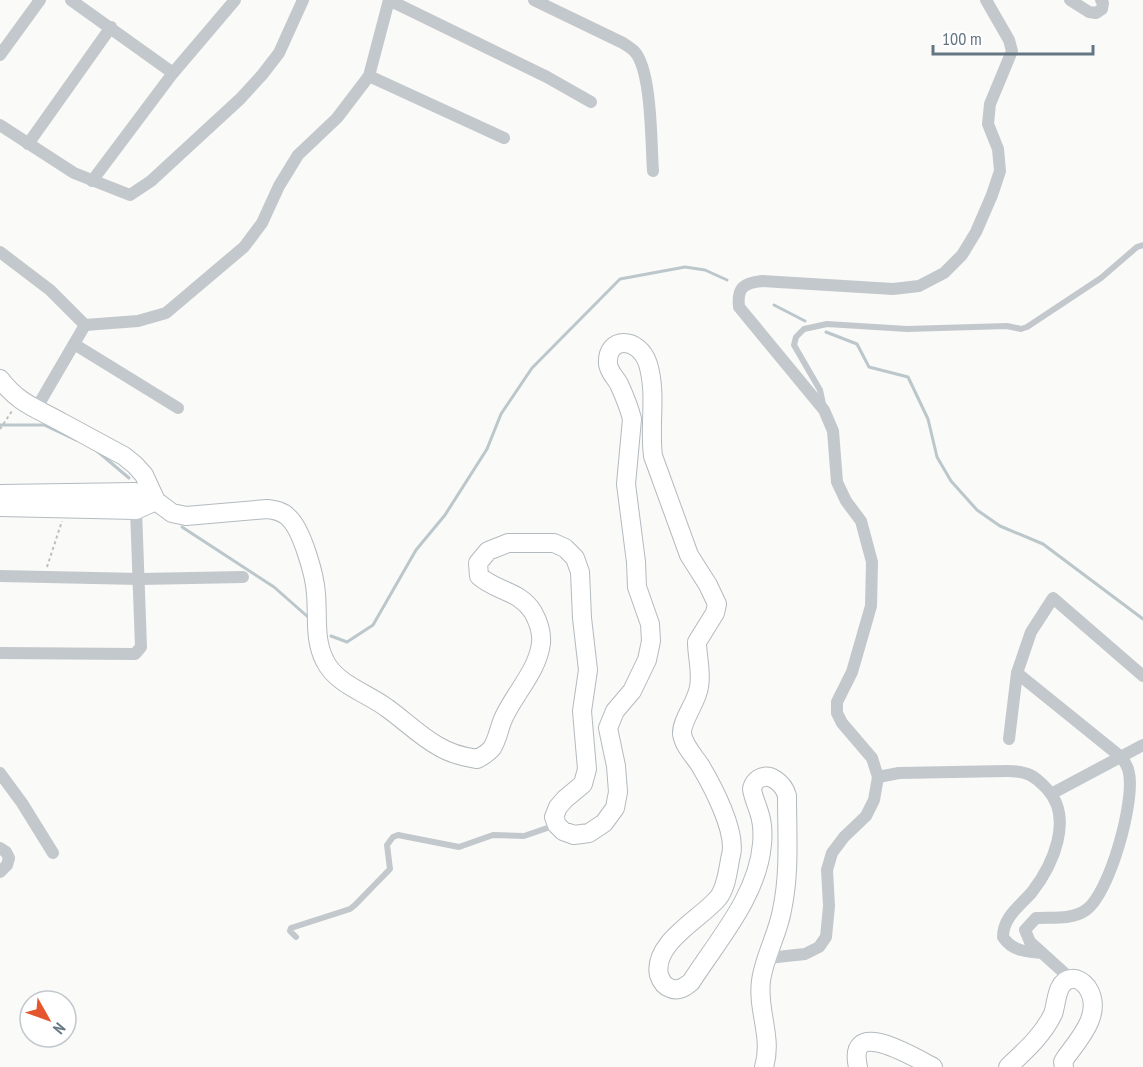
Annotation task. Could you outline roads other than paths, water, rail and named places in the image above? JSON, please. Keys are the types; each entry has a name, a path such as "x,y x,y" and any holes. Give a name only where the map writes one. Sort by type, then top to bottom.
{"street":[{"path":"0,55 40,0"},
{"path":"70,0 173,73"},
{"path":"92,181 173,73 235,0"},
{"path":"0,125 74,173 130,195 151,182 240,99 262,75 279,52 303,0"},
{"path":"85,326 138,321 166,313 244,247 262,223 279,186 298,155 337,118 369,76 389,0 547,77 591,102"},
{"path":"534,0 635,51 643,65 648,92 653,171"},
{"path":"768,958 805,954 819,947 826,937 829,906 827,870 832,853 844,837 866,816 874,800 878,777 872,758 842,723 837,713 837,702 852,672 871,606 872,562 861,521 846,501 837,482 832,431 824,410 739,307 738,296 742,287 749,282 762,280 893,289 919,286 944,273 962,255 976,232 1000,171 998,149 988,124 990,104 1012,51 1009,40 986,0"},
{"path":"1070,0 1089,12 1096,13 1101,9 1103,3 1101,0"},
{"path":"28,144 111,27"},
{"path":"369,76 504,138"},
{"path":"1,255 50,290 85,326"},
{"path":"36,409 85,326"},
{"path":"0,495 135,492 156,501 179,516 267,509 279,511 289,517 297,528 308,558 316,592 320,650 329,669 385,706 438,747 466,758 477,759 492,748 509,706 538,658 541,641 540,627 525,602 517,595 487,583 479,576 478,563 488,551 508,543 554,543 565,548 575,558 580,572 588,670 582,711 587,769 583,784 558,807 554,817 557,825 563,831 574,836 589,833 604,823 615,808 618,792 617,775 608,728 615,711 632,691 647,660 651,641 650,624 637,587 626,484 632,419 630,408 608,362 609,353 621,343 637,346 643,353 651,376 653,456 689,555 717,604 716,613 697,642 701,667 699,689 682,735 710,783 732,838 732,851 723,889 718,898 678,933 663,953 658,970 661,979 669,988 676,990 684,988 691,982 745,901 757,873 762,842 760,814 752,790 753,785 756,780 764,777 780,783 787,796 786,892 782,913 761,981 761,996 768,1037 764,1067"},
{"path":"74,344 178,408"},
{"path":"0,379 25,405 124,456 144,475 156,501"},
{"path":"0,507 136,510 156,501"},
{"path":"0,652 135,654 141,647 136,510"},
{"path":"0,576 140,579 243,577"},
{"path":"1009,739 1017,673 1031,632 1053,598 1143,676"},
{"path":"1017,673 1121,757 1127,765 1130,790 1116,855 1102,891 1085,911 1066,916 1036,918 1028,924 1025,930 1026,935 1042,953 1071,979"},
{"path":"1051,794 1143,745"},
{"path":"878,777 899,772 1020,771 1035,776 1051,794 1060,816 1058,844 1033,890 1006,921 1003,937 1015,949 1042,953"},
{"path":"0,773 22,802 53,853"},
{"path":"0,848 9,858 7,865 0,872"},
{"path":"1008,1067 1042,1032 1052,1014 1059,989 1064,982 1071,979 1079,980 1086,986 1091,997 1092,1009 1088,1026 1062,1065"},
{"path":"858,1067 856,1054 858,1048 872,1041 898,1049 933,1067"}],"lane":[{"path":"824,410 820,390 794,345 796,336 804,329 827,324 907,328 1007,326 1021,329 1101,278 1137,247 1143,246"},
{"path":"296,937 291,932 291,928 350,909 387,873 390,864 387,845 393,837 407,836 459,847 493,835 524,836 557,825"}],"waterway":[{"path":"331,636 347,642 373,625 416,550 445,515 487,449 501,414 532,368 620,279 685,267 705,270 727,280"},
{"path":"774,305 805,321"},
{"path":"826,332 857,344 869,367 908,377 928,419 937,457 951,481 977,510 1000,526 1043,544 1143,619"},
{"path":"0,425 44,425 76,440"},
{"path":"97,451 129,478"},
{"path":"182,527 274,587 308,617"}]}
